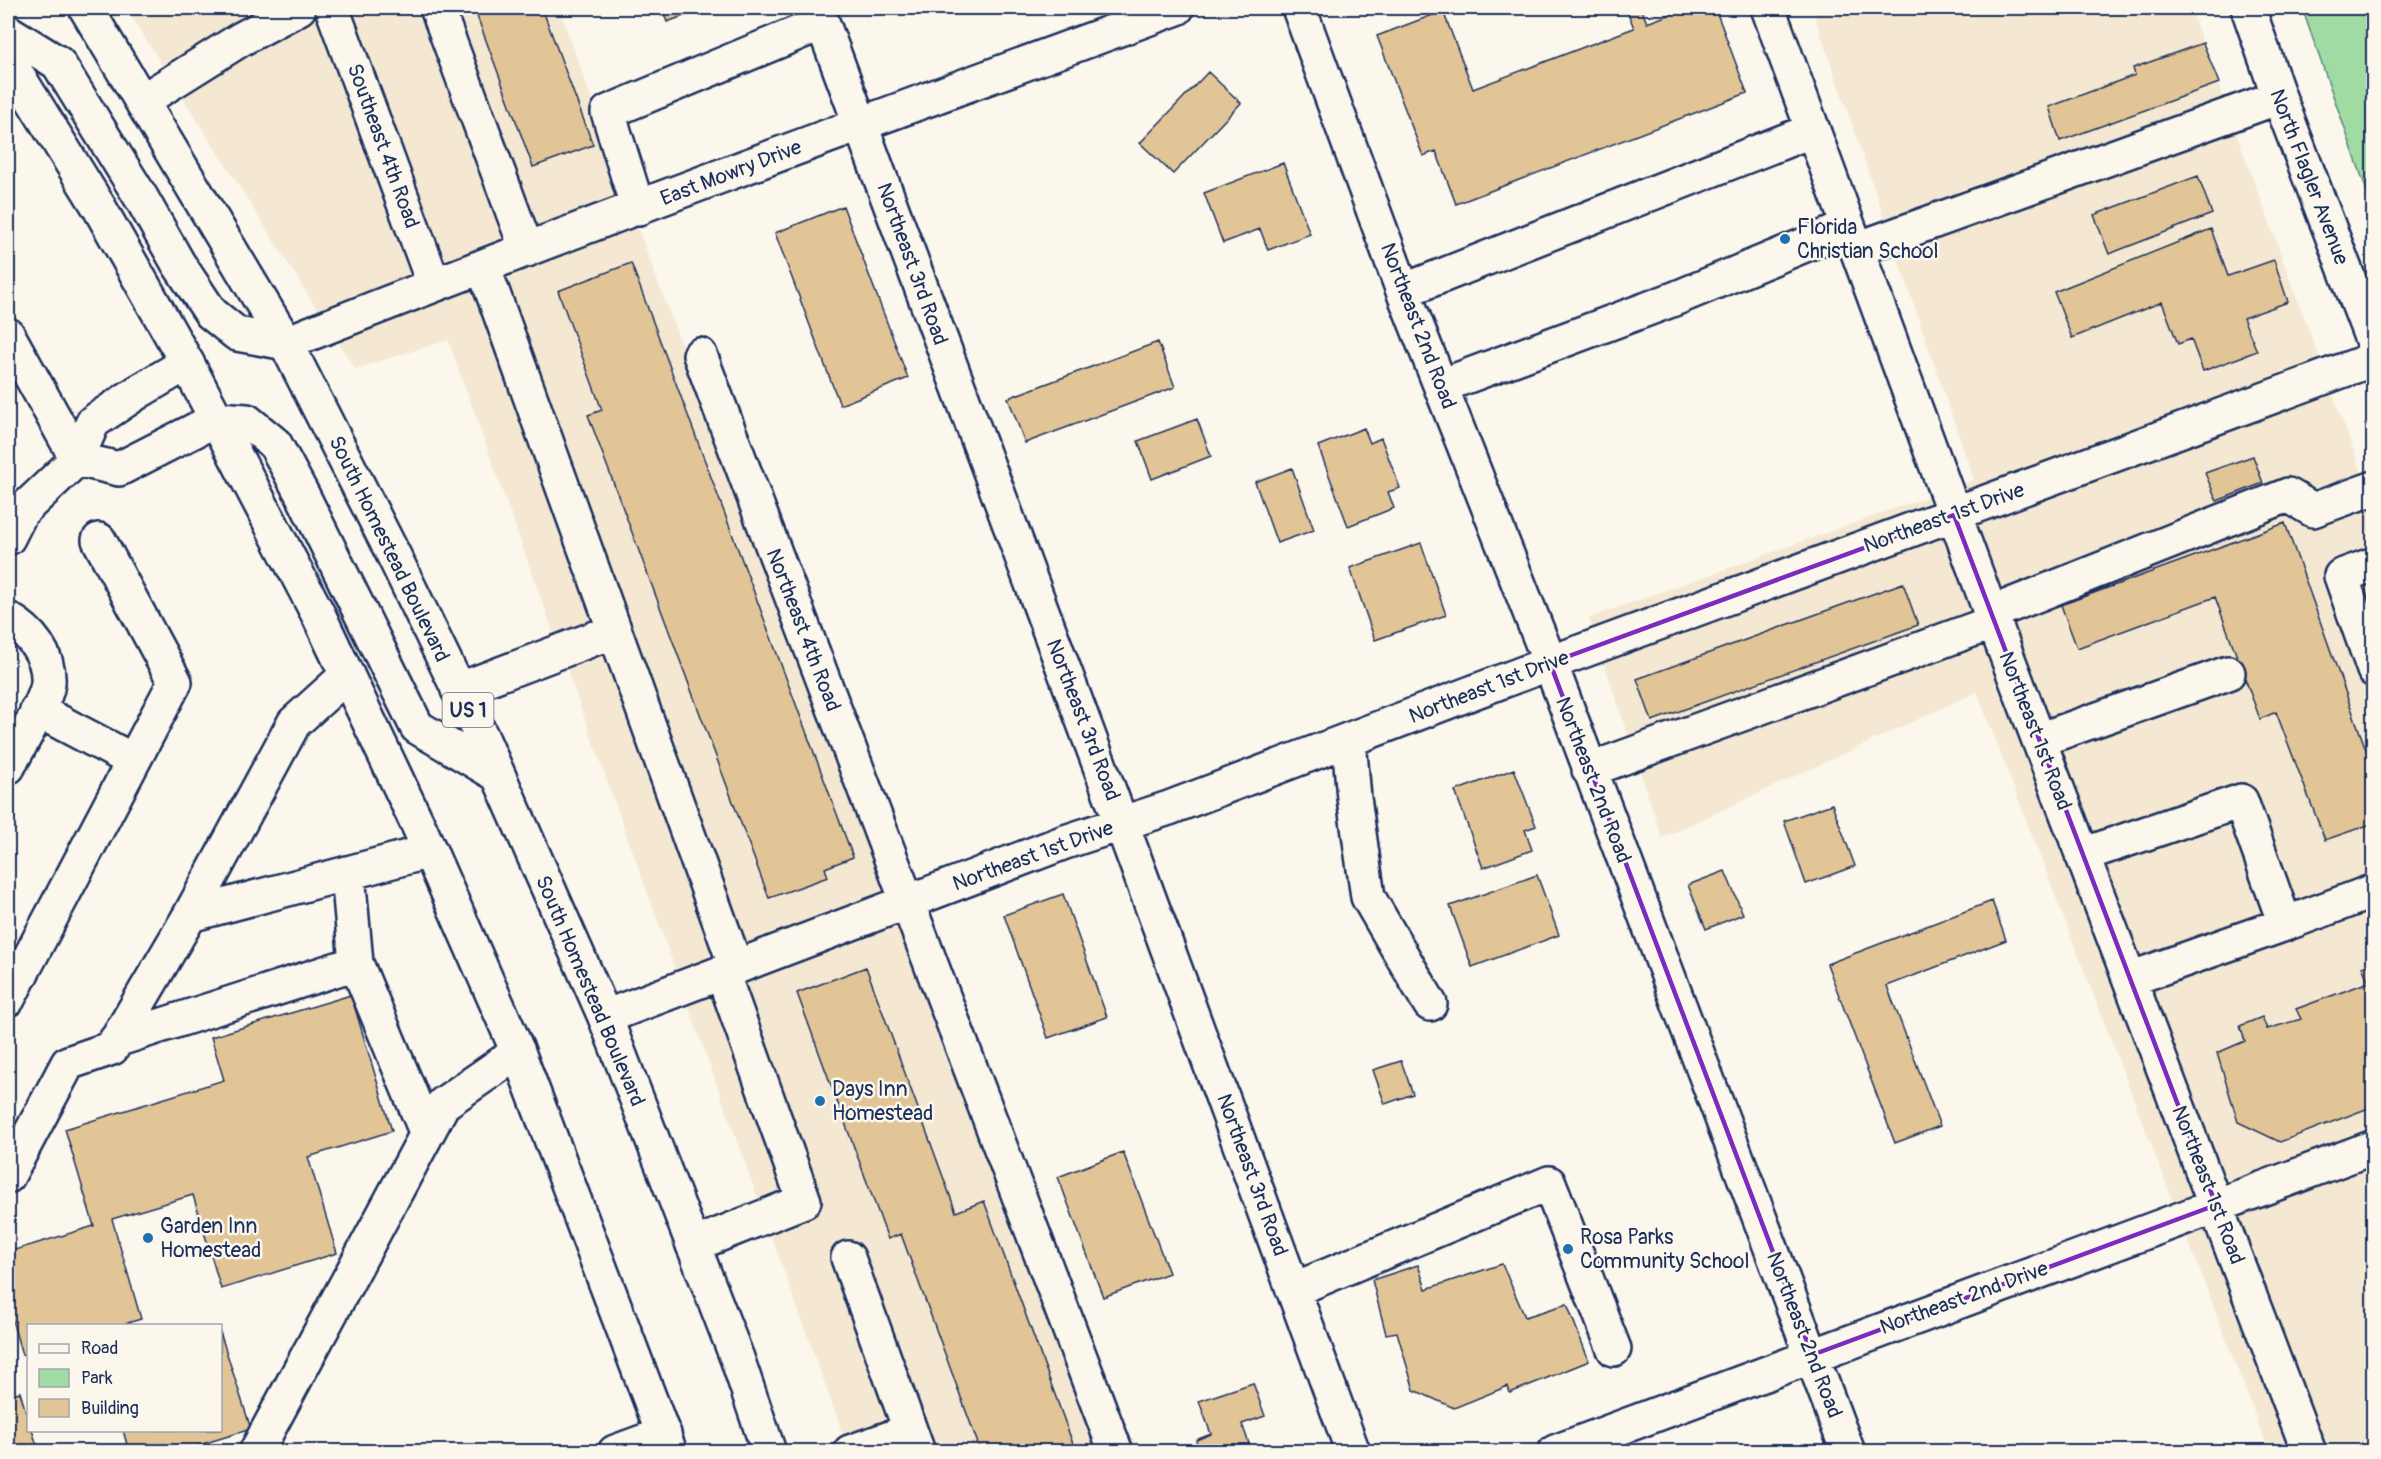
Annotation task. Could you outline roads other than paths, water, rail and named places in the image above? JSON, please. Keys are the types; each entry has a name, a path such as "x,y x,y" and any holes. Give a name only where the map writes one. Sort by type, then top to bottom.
{"main road":[{"name":"South Homestead Boulevard","path":"86,8 286,343 394,556 458,690 605,1017 737,1358 769,1452"},
{"path":"142,101 242,39 299,8"},
{"name":"Southeast 4th Road","path":"332,8 434,285"},
{"path":"437,8 526,250"},
{"name":"East Mowry Drive","path":"286,343 860,123 1177,8"},
{"name":"Northeast 2nd Road","path":"1299,8 1403,291 1550,663 1848,1452"},
{"name":"Northeast 1st Road","path":"1768,8 1992,618 2308,1452"},
{"name":"North Flagler Avenue","path":"2248,8 2279,97 2373,345"},
{"path":"638,208 608,112 820,15"},
{"name":"Northeast 3rd Road","path":"820,15 1122,824 1353,1452"},
{"path":"8,32 58,63 142,199 178,263 211,313 237,334 286,343"},
{"path":"8,60 99,207 187,363 319,616 430,851 518,1052 667,1443 615,1452"},
{"path":"1441,386 1674,299 2279,97"},
{"path":"1403,291 1813,130"},
{"path":"483,266 614,631 729,969 804,1201 693,1245"},
{"path":"8,335 77,459 119,469 217,419 247,421 275,444 417,727 498,775"},
{"name":"Northeast 4th Road","path":"700,355 1116,1452"},
{"name":"Northeast 1st Drive","path":"605,1017 1065,842 1122,824 1349,741 1550,663 2373,359"},
{"path":"8,538 21,512 77,459 93,422 187,363"},
{"path":"1589,770 1992,618 2288,495 2313,510 2373,488"},
{"path":"8,999 175,682 99,540"},
{"path":"2373,564 2341,576 2373,670"},
{"path":"8,619 20,626 37,644 46,663 48,684 8,767"},
{"path":"458,690 614,631"},
{"path":"2039,740 2228,674"},
{"path":"8,1176 68,1063 112,1048 190,915 294,723 347,675"},
{"path":"37,710 132,760"},
{"path":"1349,741 1354,798 1368,897 1430,1004"},
{"path":"2082,855 2241,801 2285,924"},
{"path":"190,915 430,851"},
{"path":"348,874 356,963 428,1134"},
{"path":"2130,980 2373,891"},
{"path":"116,1040 356,963"},
{"path":"256,1452 443,1104 518,1052"},
{"name":"Northeast 2nd Drive","path":"1555,1452 1631,1438 1812,1354 2373,1147"},
{"path":"1293,1290 1549,1183 1614,1349"},
{"path":"848,1258 914,1441 850,1452"}],"place":[{"name":"Florida Christian School","path":"1785,239"},
{"name":"Days Inn Homestead","path":"820,1101"},
{"name":"Garden Inn Homestead","path":"148,1238"},
{"name":"Rosa Parks Community School","path":"1568,1249"}]}
